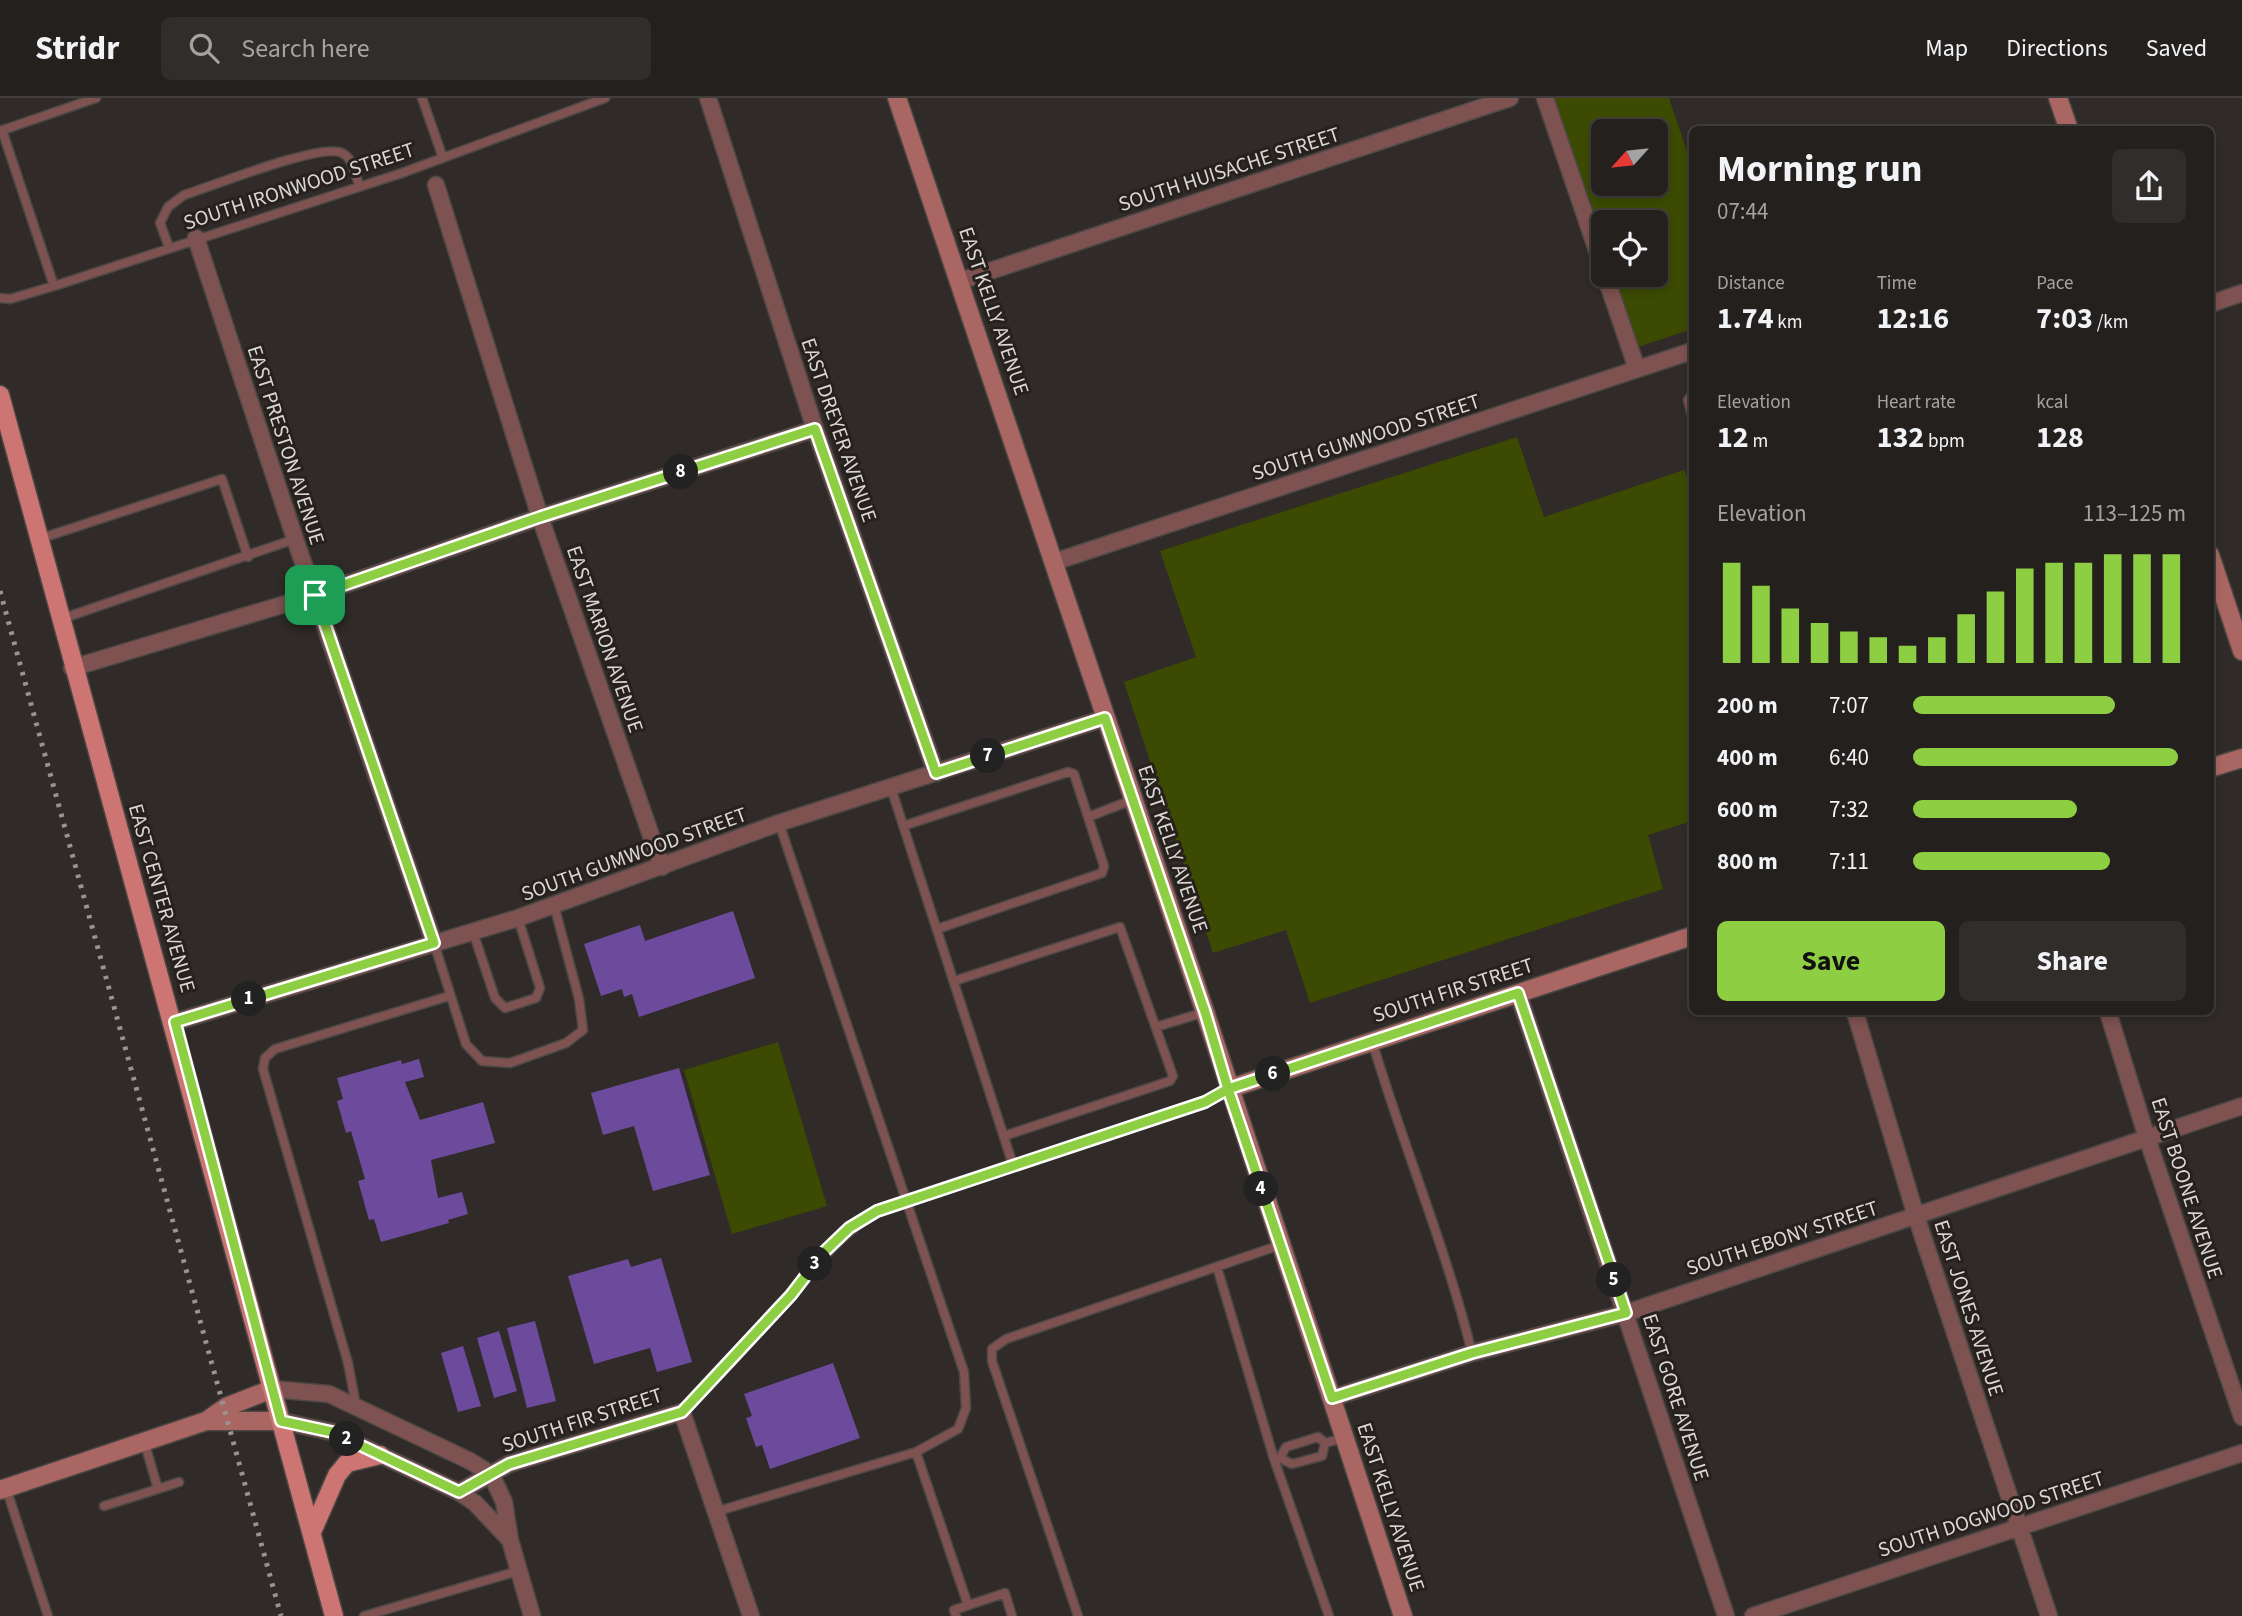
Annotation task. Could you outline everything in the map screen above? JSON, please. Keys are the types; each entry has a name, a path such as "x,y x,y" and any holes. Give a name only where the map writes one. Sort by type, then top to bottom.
{"main road":[{"name":"EAST CENTER AVENUE","path":"0,395 72,668 175,1022 334,1616"},
{"path":"312,1532 337,1475 347,1463 380,1455"}],"street":[{"name":"EAST DREYER AVENUE","path":"708,98 815,429 936,773"},
{"name":"EAST KELLY AVENUE","path":"897,98 1205,1012 1402,1616"},
{"name":"SOUTH HUISACHE STREET","path":"960,281 1510,98"},
{"path":"1545,98 1591,233"},
{"path":"2059,98 2068,126"},
{"name":"EAST MARION AVENUE","path":"436,185 540,517 662,867"},
{"name":"EAST PRESTON AVENUE","path":"196,238 295,539 434,943"},
{"path":"1609,287 1637,369"},
{"path":"2214,303 2242,293"},
{"name":"SOUTH GUMWOOD STREET","path":"1054,562 1689,352"},
{"path":"72,668 315,595 540,517 815,429"},
{"path":"2214,567 2242,651"},
{"name":"SOUTH GUMWOOD STREET","path":"175,1022 518,918 779,823 1105,718"},
{"path":"2214,767 2242,758"},
{"name":"SOUTH FIR STREET","path":"1228,1089 1689,937"},
{"name":"EAST GORE AVENUE","path":"1518,993 1726,1616"},
{"name":"EAST JONES AVENUE","path":"1856,1015 1916,1216 2049,1616"},
{"name":"EAST BOONE AVENUE","path":"2109,1015 2147,1138 2242,1417"},
{"name":"SOUTH EBONY STREET","path":"1332,1398 1472,1353 1626,1313 2242,1106"},
{"path":"206,1422 226,1407 272,1389 329,1394 470,1461 491,1474 504,1502 510,1540 532,1616"},
{"path":"682,1412 751,1616"},
{"name":"SOUTH FIR STREET","path":"459,1492 509,1464 682,1412"},
{"path":"3,1489 206,1422 281,1421 332,1432 459,1492 475,1503 510,1540"},
{"name":"SOUTH DOGWOOD STREET","path":"1753,1616 2242,1453"}],"lane":[{"path":"54,286 1,130 96,98"},
{"path":"422,98 443,158"},
{"name":"SOUTH IRONWOOD STREET","path":"0,298 10,299 54,286 359,186 606,98"},
{"path":"169,247 160,223 168,207 184,195 306,154 338,150 349,157 359,186"},
{"path":"39,539 222,479 248,557"},
{"path":"61,619 295,539"},
{"path":"903,826 1068,772 1074,774 1104,866 1102,873 937,929"},
{"path":"891,788 1013,1165"},
{"path":"1088,817 1132,800"},
{"path":"715,1512 916,1452 958,1429 966,1408 964,1372 779,823"},
{"path":"434,943 466,1044 482,1061 510,1063 566,1043 583,1030 579,999 554,905"},
{"path":"473,932 495,998 505,1009 536,998 540,988 518,918"},
{"path":"954,981 1120,927 1173,1076 1170,1081 1004,1136"},
{"path":"356,1408 348,1363 263,1069 264,1058 275,1049 449,996"},
{"path":"1156,1027 1205,1012"},
{"path":"1372,1041 1396,1122 1462,1310 1472,1353"},
{"path":"682,1412 791,1295 824,1252 849,1228 877,1211 904,1199 1205,1102 1228,1089"},
{"path":"1078,1616 992,1361 992,1349 1006,1339 1280,1245"},
{"path":"1216,1267 1329,1616"},
{"path":"1277,1458 1286,1447 1318,1437 1325,1443"},
{"path":"1325,1443 1344,1438"},
{"path":"144,1441 158,1489"},
{"path":"1277,1458 1292,1464 1321,1455 1325,1443"},
{"path":"916,1452 968,1605"},
{"path":"104,1506 178,1482"},
{"path":"3,1489 48,1616"},
{"path":"364,1616 518,1572"},
{"path":"956,1616 954,1610 1005,1593 1012,1616"}],"green space":[{"path":"1554,98 1669,98 1689,157 1689,330 1638,347 1618,287 1668,287 1668,210 1592,210"},
{"path":"1517,437 1544,517 1684,470 1689,481 1689,822 1648,835 1663,889 1310,1003 1286,930 1213,953 1124,682 1196,657 1160,551"},
{"path":"778,1042 827,1206 732,1234 684,1070"}],"building":[{"path":"733,911 755,978 639,1017 632,994 624,997 622,989 601,996 584,944 640,925 645,941"},
{"path":"419,1059 424,1077 405,1082 420,1120 483,1102 495,1143 431,1160 438,1198 462,1192 468,1214 448,1220 449,1223 381,1242 374,1219 369,1220 358,1181 365,1179 351,1131 346,1133 337,1101 343,1099 337,1078 401,1060 402,1064"},
{"path":"679,1068 710,1175 653,1191 634,1126 603,1135 591,1093"},
{"path":"661,1258 692,1362 657,1372 650,1348 594,1364 568,1276 628,1259 631,1267"},
{"path":"535,1321 556,1401 527,1408 507,1328"},
{"path":"499,1331 517,1391 494,1398 477,1338"},
{"path":"463,1346 481,1406 458,1412 441,1353"},
{"path":"833,1363 860,1438 770,1469 762,1445 756,1447 746,1418 752,1416 744,1394"}],"railway":[{"path":"0,591 281,1616"}],"route":[{"path":"315,595 434,943 175,1022 281,1421 332,1432 459,1492 509,1464 682,1412 791,1295 824,1252 849,1228 877,1211 904,1199 1109,1136 1205,1102 1228,1089 1332,1398 1472,1353 1626,1313 1518,993 1228,1089 1205,1012 1105,718 936,773 815,429 540,517 315,595"}]}
